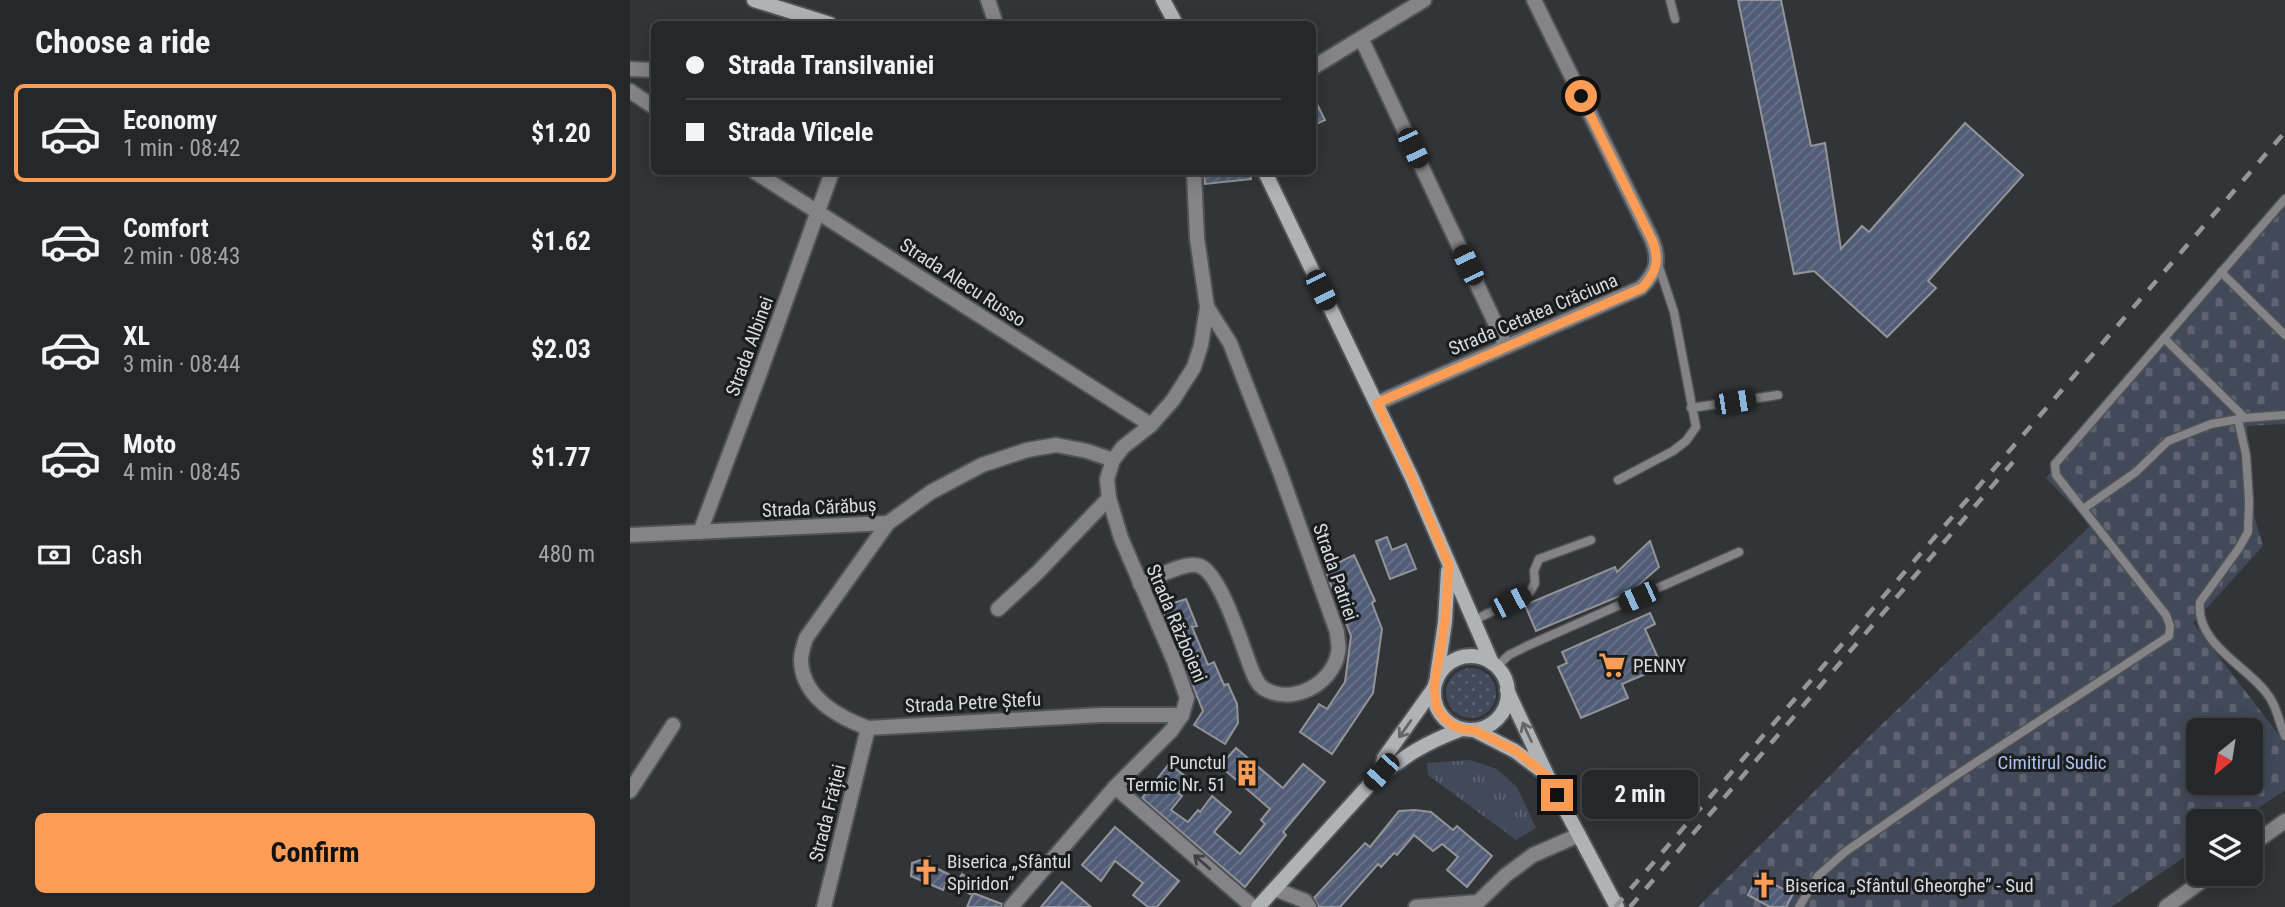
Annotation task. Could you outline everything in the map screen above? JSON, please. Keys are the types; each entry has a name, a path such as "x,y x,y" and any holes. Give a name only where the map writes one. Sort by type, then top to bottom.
{"main road":[{"path":"754,0 820,21"},
{"path":"1163,0 1174,21"},
{"path":"1256,907 1381,772 1396,766 1426,745 1468,729 1485,727 1495,721 1502,712 1507,690 1506,681 1494,665 1473,621 1377,403 1266,175"},
{"path":"1449,565 1446,612 1435,683 1437,709 1444,718 1516,751 1546,775"},
{"path":"1381,772 1384,758 1451,662 1461,657 1482,658 1494,665"},
{"path":"1507,690 1546,775 1617,907"}],"street":[{"path":"988,0 995,21"},
{"path":"1316,66 1424,0"},
{"path":"1534,0 1652,240 1657,264"},
{"path":"1362,40 1506,346"},
{"path":"630,69 651,70"},
{"path":"630,91 651,105"},
{"name":"Strada Alecu Russo","path":"760,175 1151,425"},
{"name":"Strada Albinei","path":"700,533 831,175"},
{"path":"888,523 931,492 982,465 1027,450 1056,445 1113,460 1123,447 1151,425 1174,400 1194,367 1201,345 1207,307 1197,238 1195,175"},
{"name":"Strada Cetatea Crăciuna","path":"1377,403 1642,288 1652,277 1657,264"},
{"name":"Strada Patriei","path":"1140,584 1187,564 1201,566 1213,577 1230,611 1253,673 1261,687 1277,693 1305,692 1320,684 1332,669 1339,652 1336,632 1275,459 1230,343 1207,307"},
{"name":"Strada Războieni","path":"1113,460 1107,479 1109,498 1121,538 1187,698 1182,715"},
{"path":"998,610 1109,498"},
{"name":"Strada Cărăbuș","path":"630,535 888,523"},
{"name":"Strada Cărăbuș","path":"801,660 806,638 888,523"},
{"name":"Strada Petre Ștefu","path":"801,660 806,682 817,698 835,713 868,728 1101,715 1182,715"},
{"path":"1011,907 1115,787 1171,731 1182,715"},
{"path":"630,791 673,725"},
{"name":"Strada Frăției","path":"824,907 868,728"},
{"path":"1115,787 1256,907"},
{"path":"2263,837 2285,821"},
{"path":"1416,907 1478,902 1533,855 1579,835"},
{"path":"2166,907 2195,886"},
{"path":"1275,888 1305,901 1309,907"}],"lane":[{"path":"1670,0 1675,19"},
{"path":"1799,907 1818,876 1845,852 1949,780 2169,636 2170,626 2166,615 2056,475 2054,464 2221,272 2282,210 2285,199"},
{"path":"1618,480 1673,451 1686,441 1696,426 1674,312 1657,264"},
{"path":"2221,272 2285,335"},
{"path":"2164,338 2241,418 2249,501 2248,532 2200,601 2199,611 2203,628 2223,651 2264,689 2276,706 2285,736"},
{"path":"1692,408 1778,395"},
{"path":"2083,509 2136,472 2168,441 2211,424 2241,418 2285,415"},
{"path":"1473,621 1530,592 1535,583 1534,571 1539,559 1591,540"},
{"path":"1494,665 1518,650 1739,552"}],"green space":[{"name":"Cimitirul Sudic","path":"2285,208 2285,424 2247,426 2254,515 2263,546 2193,623 2285,743 2285,790 2257,809 2186,809 2186,856 2111,907 1698,907 1876,730 2091,525 2046,478"},
{"path":"1471,668 1489,675 1496,693 1489,711 1471,718 1453,711 1446,693 1453,675"},
{"path":"1470,760 1497,769 1517,787 1536,828 1516,840 1428,775 1427,763"}],"building":[{"path":"1738,0 1781,0 1811,146 1825,143 1841,249 1862,226 1869,232 1965,123 2023,175 1928,281 1936,288 1887,337 1814,271 1794,274"},
{"path":"1316,102 1325,120 1316,124"},
{"path":"1204,175 1250,175 1251,179 1205,184"},
{"path":"1387,537 1392,550 1406,544 1416,569 1390,579 1376,541"},
{"path":"1650,541 1659,567 1632,591 1536,631 1525,605 1615,567 1617,572"},
{"path":"1354,555 1375,601 1372,603 1382,629 1373,693 1332,754 1300,732 1319,704 1327,709 1345,682 1351,636 1344,618 1351,612 1342,590 1334,594 1325,569"},
{"path":"1186,599 1197,626 1192,627 1208,665 1214,662 1224,685 1228,684 1237,704 1238,723 1225,744 1194,725 1203,711 1161,607"},
{"name":"PENNY","path":"1650,613 1655,624 1645,629 1662,667 1622,684 1628,698 1581,718 1558,667 1567,663 1562,652"},
{"path":"1236,748 1283,788 1303,764 1325,782 1283,832 1286,835 1245,887 1142,798 1169,764 1189,779 1178,793 1182,796 1171,810 1188,822 1212,796 1231,812 1214,832 1240,854 1265,824 1261,820 1270,809 1220,766"},
{"path":"1399,811 1431,812 1453,830 1457,826 1492,856 1467,887 1447,870 1458,857 1442,844 1433,851 1414,835 1397,855 1394,853 1381,867 1378,864 1340,907 1319,907 1314,898 1365,843 1370,847"},
{"path":"1115,827 1179,881 1157,907 1148,907 1133,895 1143,883 1115,861 1101,881 1082,865"},
{"name":"Biserica „Sfântul Spiridon”","path":"929,857 926,863 950,875 943,890 911,876 912,863"},
{"path":"962,874 976,883 970,894 956,885"},
{"name":"Biserica „Sfântul Gheorghe” - Sud","path":"1758,876 1793,894 1786,907 1770,907 1748,895"},
{"path":"1062,882 1091,907 1041,907"},
{"path":"973,893 1002,904 1002,907 967,907"}],"railway":[{"path":"1615,907 2285,132"},
{"path":"1630,907 2013,462"}],"place":[{"name":"PENNY","path":"1612,665"},
{"name":"Punctul Termic Nr. 51","path":"1247,773"},
{"name":"Biserica „Sfântul Spiridon”","path":"926,872"},
{"name":"Biserica „Sfântul Gheorghe” - Sud","path":"1764,885"}],"route":[{"path":"1557,795 1546,775 1516,751 1474,730 1452,725 1437,709 1434,688 1445,622 1449,565 1377,403 1642,288 1652,277 1657,267 1657,254 1652,240 1581,96"}]}
